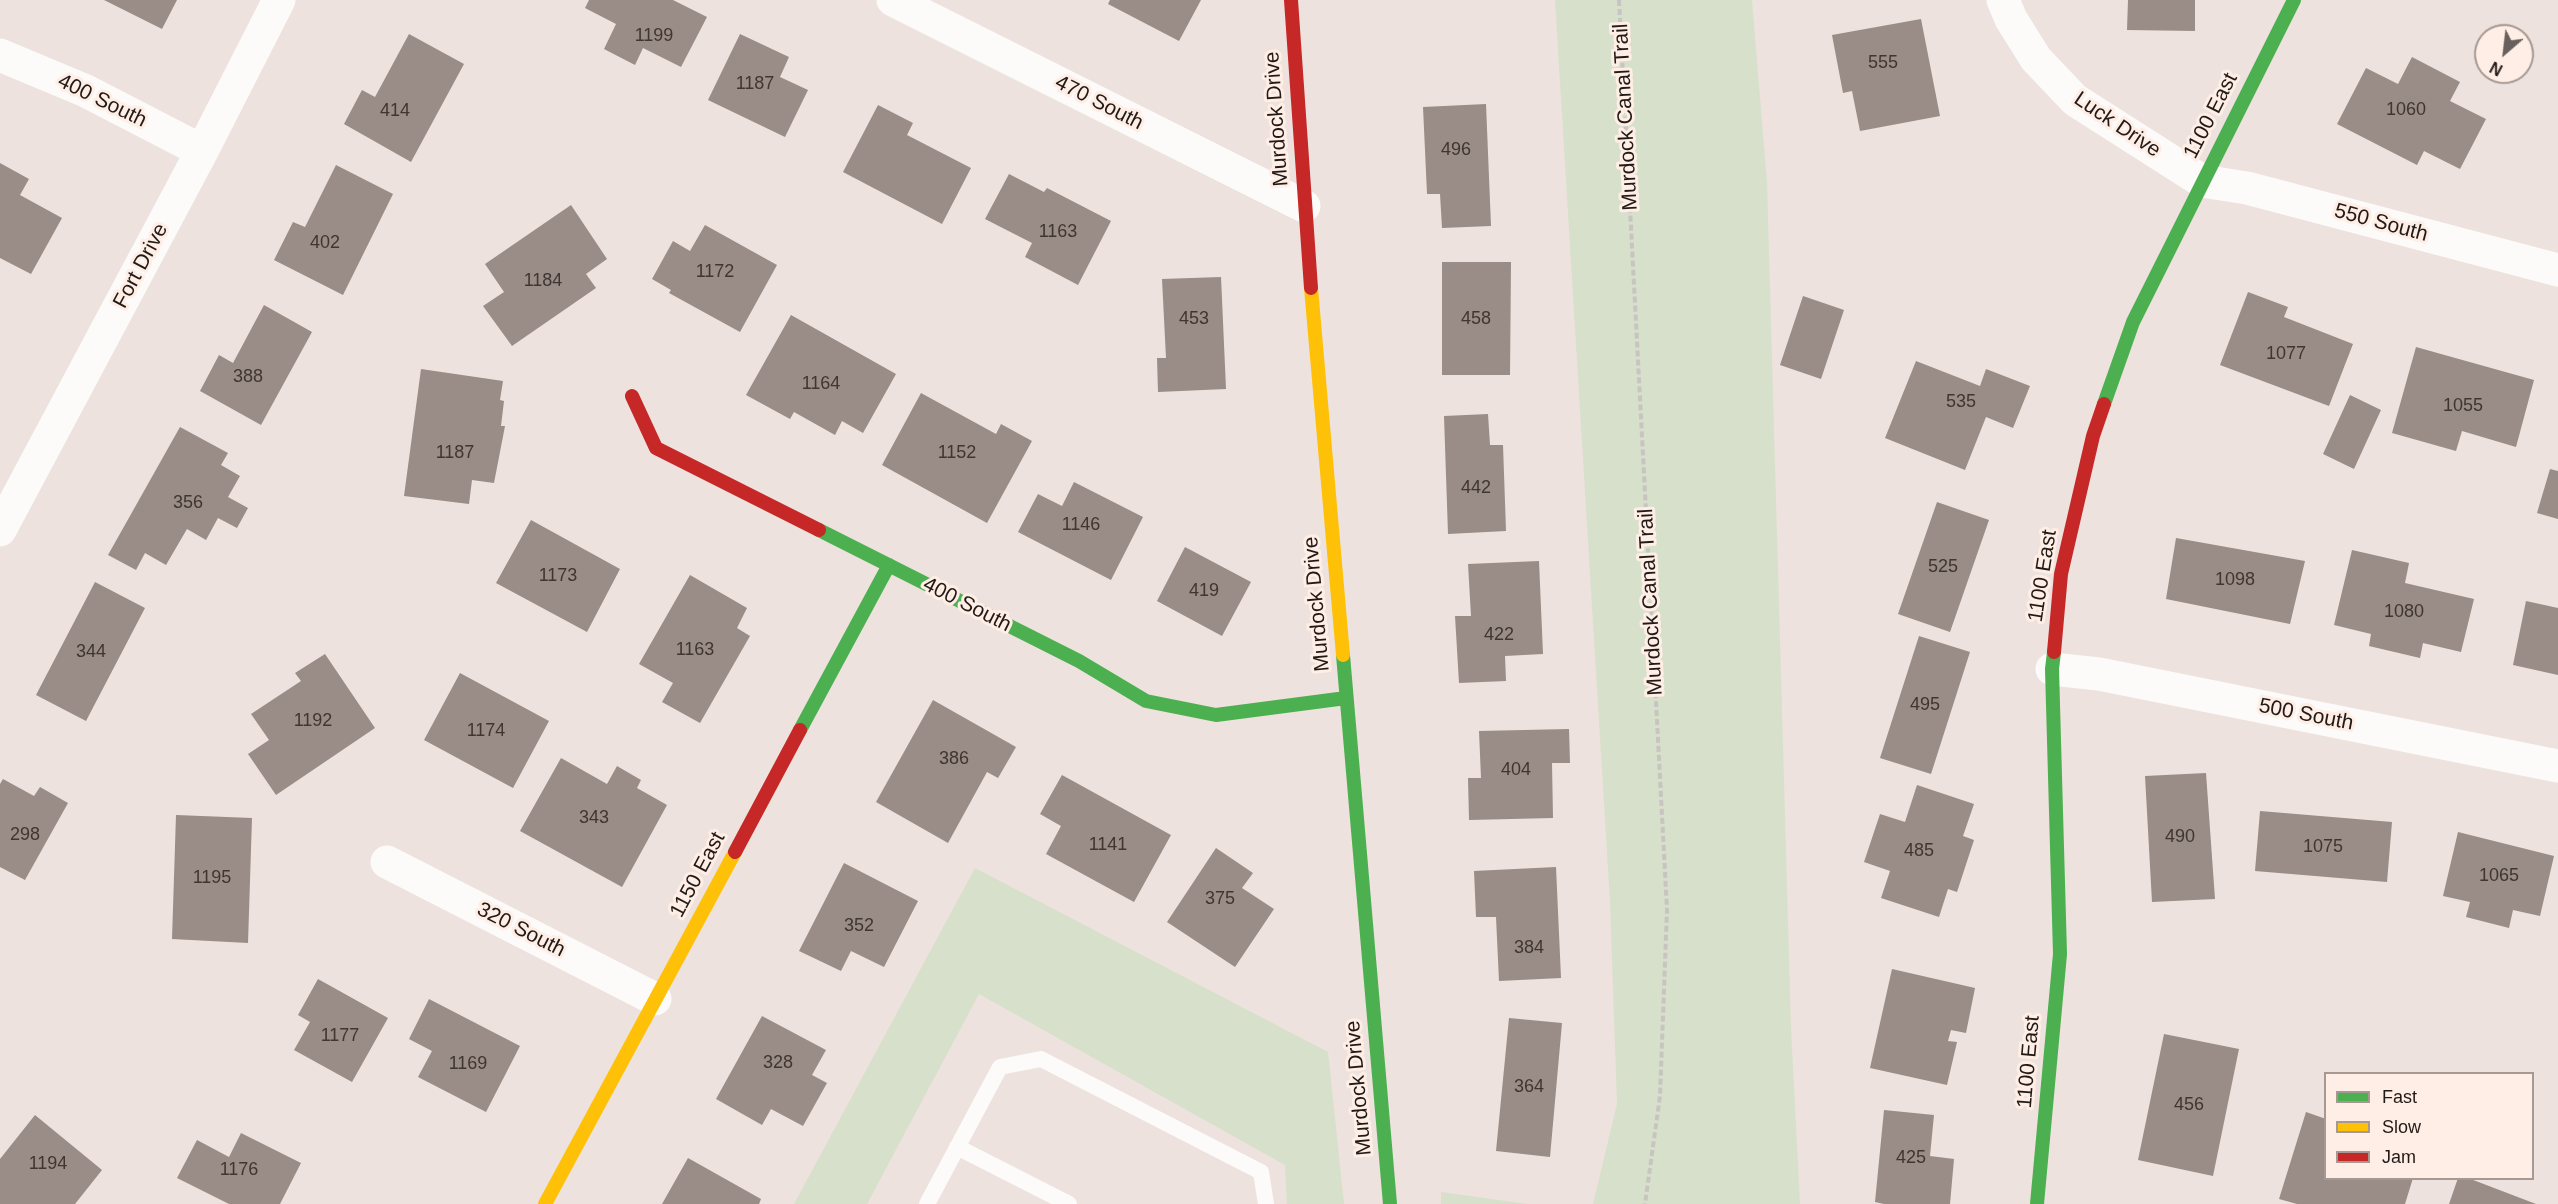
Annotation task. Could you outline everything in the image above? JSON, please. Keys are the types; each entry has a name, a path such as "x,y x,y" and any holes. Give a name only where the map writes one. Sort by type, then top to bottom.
{"street":[{"name":"Fort Drive","path":"0,530 202,152 279,0"},
{"name":"470 South","path":"893,0 1304,206"},
{"name":"Murdock Drive","path":"1291,0 1304,206 1390,1204"},
{"name":"Luck Drive","path":"2003,0 2011,20 2036,59 2075,100 2202,181"},
{"name":"1100 East","path":"2037,1204 2060,954 2052,669 2061,574 2092,436 2133,322 2294,0"},
{"name":"400 South","path":"0,55 86,91 202,152"},
{"name":"550 South","path":"2202,181 2247,188 2558,270"},
{"name":"400 South","path":"632,396 656,448 1080,661 1146,701 1215,715 1346,698"},
{"name":"1150 East","path":"544,1204 889,565"},
{"name":"500 South","path":"2052,669 2099,674 2558,766"},
{"name":"320 South","path":"387,862 655,999"}],"lane":[{"path":"927,1204 999,1067 1041,1059 1261,1172 1266,1204"},
{"path":"957,1147 1069,1204"}],"path":[{"name":"Murdock Canal Trail","path":"1619,0 1667,910 1660,1096 1645,1204"}],"green space":[{"path":"1555,0 1752,0 1767,183 1791,1029 1800,1204 1593,1204 1617,1104 1610,901"},
{"path":"975,868 1328,1052 1344,1204 1287,1204 1285,1165 979,994 867,1204 794,1204"},
{"path":"1441,1192 1528,1204 1441,1204"}],"building":[{"path":"104,0 177,0 162,29"},
{"path":"589,0 673,0 707,17 681,67 643,48 635,65 604,49 616,24 585,8"},
{"path":"1110,0 1201,0 1179,41 1108,4"},
{"path":"2128,0 2195,0 2195,31 2127,30"},
{"path":"1921,19 1940,116 1860,131 1852,91 1843,93 1832,35"},
{"path":"409,34 464,64 411,162 344,124 362,90 375,97"},
{"path":"740,34 789,57 780,77 808,90 785,137 708,100"},
{"path":"2412,57 2460,82 2450,101 2486,119 2460,169 2424,151 2417,165 2337,124 2366,68 2398,84"},
{"path":"1486,104 1491,226 1442,228 1440,194 1427,194 1423,107"},
{"path":"878,105 913,123 907,135 971,168 942,224 843,172"},
{"path":"0,163 29,179 20,195 62,218 31,274 0,258"},
{"path":"336,165 393,194 343,295 274,260 293,222 305,227"},
{"path":"1009,174 1044,192 1047,188 1111,221 1078,285 1025,257 1032,243 985,219"},
{"path":"571,205 607,259 586,274 596,288 512,346 483,306 504,292 485,264"},
{"path":"705,225 777,265 740,332 669,293 671,290 652,279 673,241 690,251"},
{"path":"1442,262 1511,262 1510,375 1442,375"},
{"path":"1221,277 1226,389 1158,392 1157,358 1166,358 1162,279"},
{"path":"2248,292 2288,307 2284,317 2353,344 2329,406 2220,365"},
{"path":"1803,296 1844,310 1821,379 1780,365"},
{"path":"264,305 312,332 261,425 200,391 219,355 233,363"},
{"path":"791,315 896,374 863,433 842,421 835,435 794,412 790,419 746,395"},
{"path":"2416,347 2534,380 2516,447 2462,431 2456,451 2392,433"},
{"path":"1916,361 1980,386 1986,369 2030,386 2013,428 1986,417 1965,470 1885,438"},
{"path":"421,369 503,381 500,400 504,401 501,426 505,426 494,483 472,480 469,504 404,496"},
{"path":"921,393 996,434 1001,424 1032,441 987,523 882,465"},
{"path":"2350,395 2381,410 2354,469 2323,454"},
{"path":"1488,414 1490,445 1503,445 1506,531 1448,534 1444,416"},
{"path":"180,427 228,453 221,465 240,476 228,497 248,508 237,528 218,518 206,540 187,529 166,565 145,553 136,570 108,555"},
{"path":"2550,469 2558,471 2558,519 2537,513"},
{"path":"1074,482 1143,517 1111,580 1018,532 1038,494 1062,506"},
{"path":"1937,502 1989,520 1950,632 1898,614"},
{"path":"531,520 620,569 587,632 496,583"},
{"path":"2176,538 2305,561 2290,624 2166,599"},
{"path":"1185,547 1251,582 1222,636 1157,601"},
{"path":"2352,550 2409,563 2405,583 2474,599 2461,652 2423,643 2420,658 2369,646 2371,634 2334,625"},
{"path":"1539,561 1543,654 1505,656 1506,681 1459,683 1455,616 1471,616 1468,564"},
{"path":"690,575 747,608 737,628 750,636 700,723 662,702 673,683 639,664"},
{"path":"95,582 145,608 86,721 36,695"},
{"path":"2526,601 2558,608 2558,675 2513,665"},
{"path":"1919,636 1970,652 1931,774 1880,758"},
{"path":"325,654 375,728 276,795 248,754 269,740 251,714 301,681 295,673"},
{"path":"460,673 549,721 513,788 424,740"},
{"path":"933,700 1016,747 998,778 987,772 948,843 876,802"},
{"path":"1569,729 1570,763 1552,763 1553,818 1469,820 1468,778 1481,778 1479,731"},
{"path":"561,758 607,784 617,766 641,780 637,788 667,805 622,887 520,831"},
{"path":"2206,773 2215,899 2152,902 2145,776"},
{"path":"1062,775 1171,835 1134,902 1046,854 1061,826 1040,814"},
{"path":"3,779 34,796 40,787 68,803 25,880 0,867 0,784"},
{"path":"1917,785 1974,804 1963,836 1974,840 1957,892 1948,889 1939,917 1881,898 1890,871 1864,862 1880,814 1905,822"},
{"path":"2260,811 2392,822 2387,882 2255,871"},
{"path":"176,815 252,818 248,943 172,939"},
{"path":"2458,832 2554,856 2540,916 2513,910 2509,928 2466,917 2470,902 2443,896"},
{"path":"1216,848 1253,873 1242,888 1274,909 1235,967 1167,922"},
{"path":"844,863 918,901 884,967 851,951 841,971 799,951"},
{"path":"1556,867 1561,978 1499,981 1496,917 1476,917 1474,871"},
{"path":"1892,969 1975,988 1966,1033 1951,1030 1948,1041 1957,1042 1947,1085 1870,1068"},
{"path":"318,979 388,1018 352,1082 294,1050 310,1022 298,1015"},
{"path":"429,999 520,1046 486,1112 418,1077 432,1051 409,1039"},
{"path":"762,1016 826,1050 812,1075 827,1083 803,1126 771,1109 762,1125 716,1099"},
{"path":"1509,1018 1562,1023 1550,1157 1496,1151"},
{"path":"2164,1034 2239,1049 2213,1176 2138,1160"},
{"path":"1884,1110 1934,1115 1930,1156 1954,1159 1950,1204 1875,1202"},
{"path":"2306,1112 2324,1118 2324,1180 2412,1180 2405,1204 2297,1204 2279,1199"},
{"path":"35,1115 102,1170 75,1204 0,1204 0,1159"},
{"path":"241,1133 301,1163 280,1204 229,1204 177,1178 197,1140 229,1157"},
{"path":"688,1158 761,1199 759,1204 662,1204"},
{"path":"2457,1180 2473,1180 2536,1204 2449,1204"}],"traffic: fast":[{"path":"2104,404 2133,322 2294,0"},
{"path":"819,530 1079,661 1146,701 1216,715 1346,698"},
{"path":"800,730 889,565"},
{"path":"2037,1204 2060,954 2052,669 2054,652"},
{"path":"1343,655 1390,1204"}],"traffic: slow":[{"path":"1311,288 1343,655"},
{"path":"545,1204 735,852"}],"traffic: jam":[{"path":"1291,0 1311,288"},
{"path":"632,396 656,448 819,530"},
{"path":"2054,652 2061,574 2093,436 2104,404"},
{"path":"735,852 800,730"}]}
